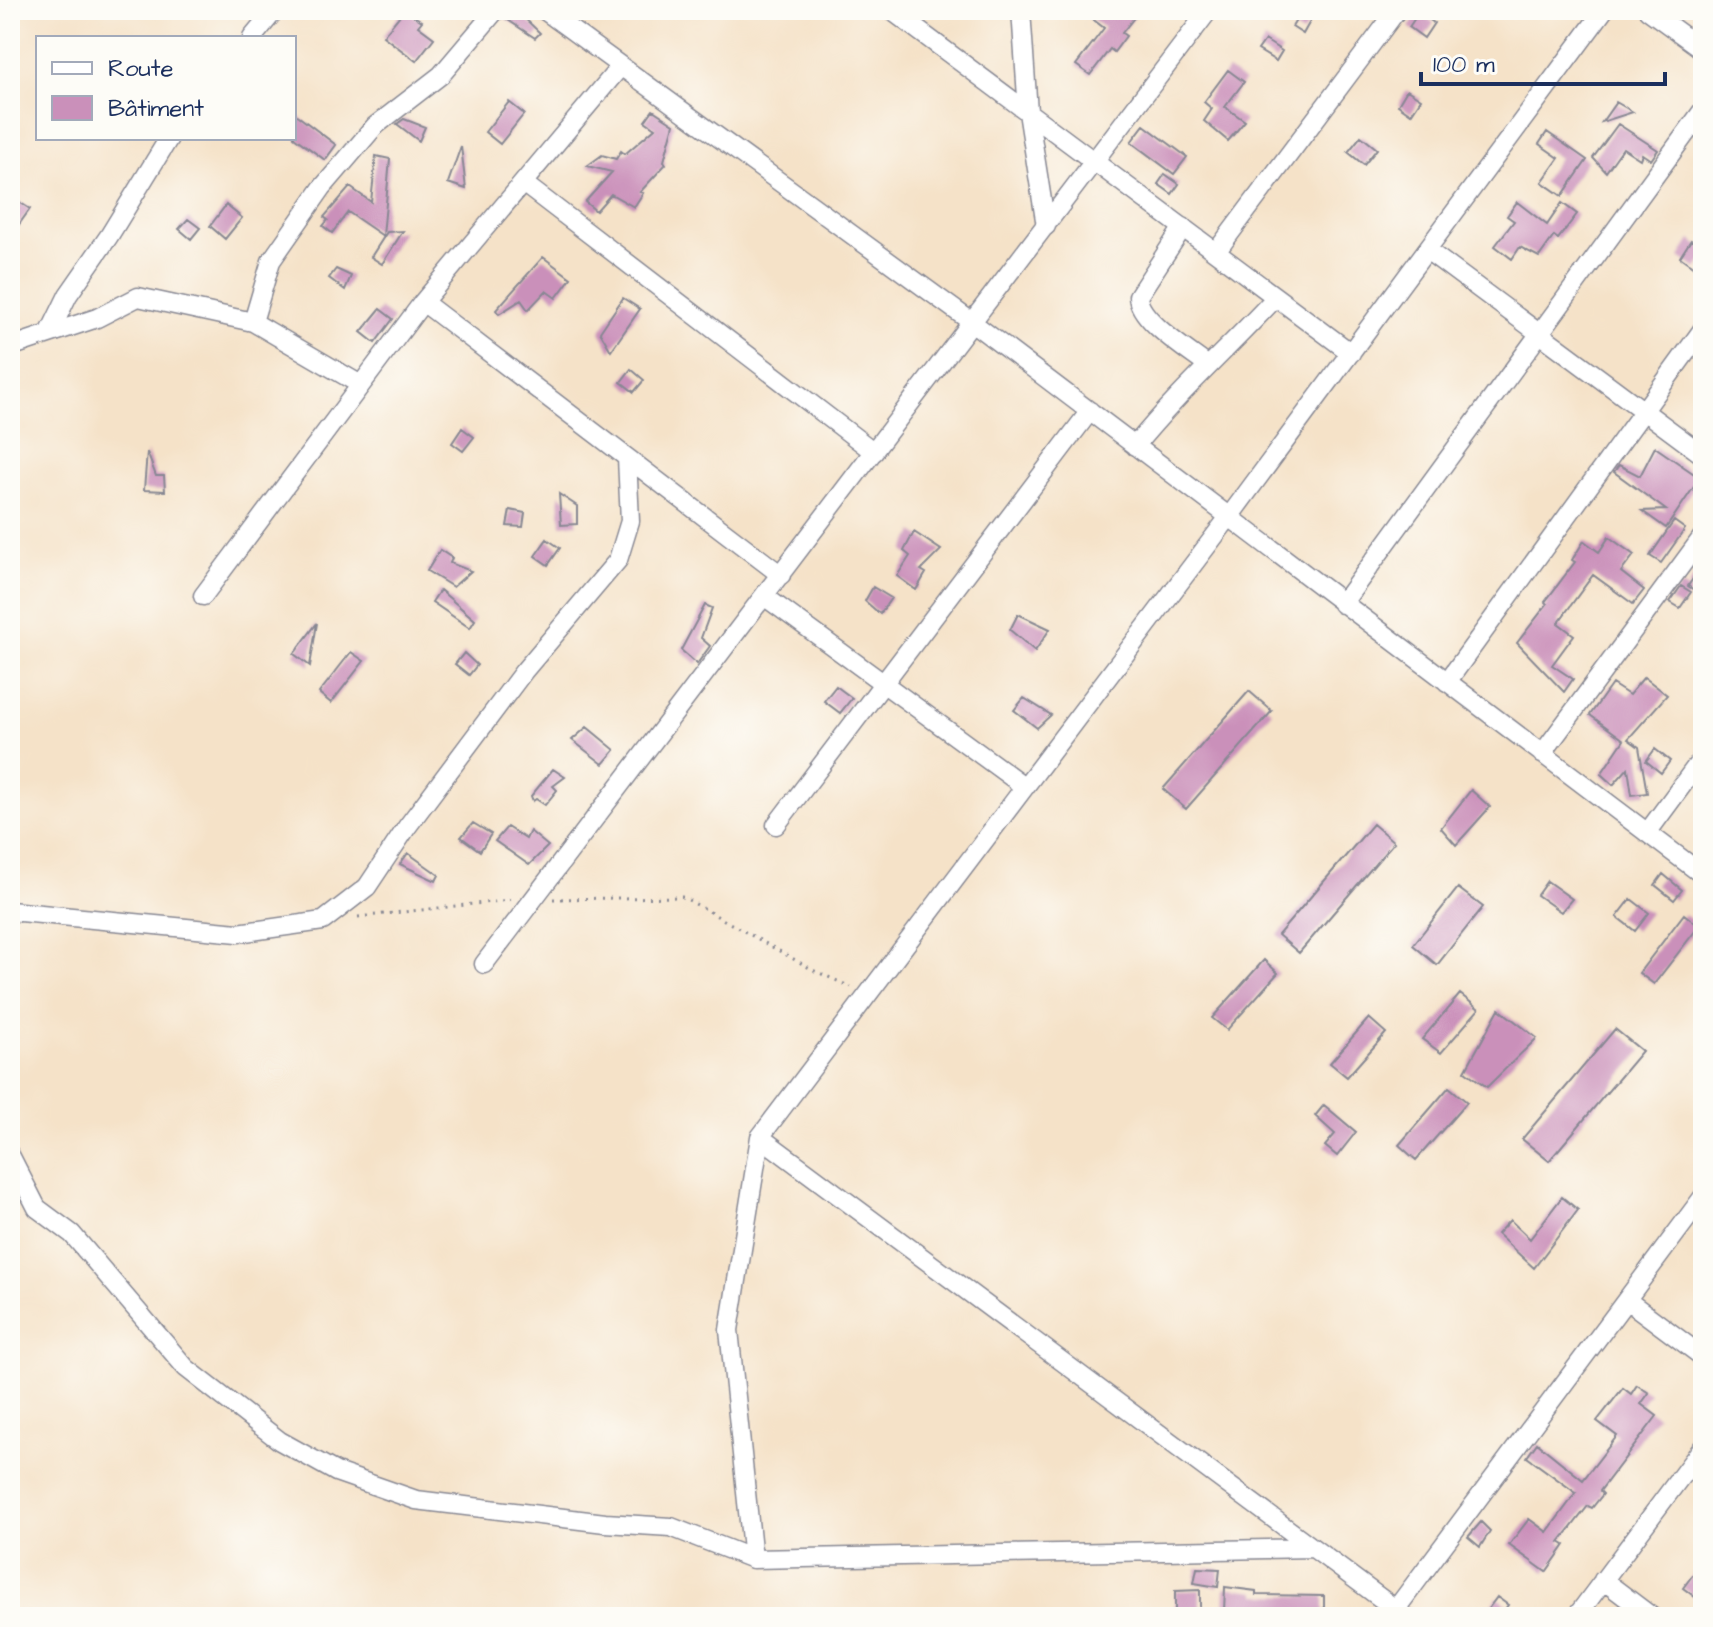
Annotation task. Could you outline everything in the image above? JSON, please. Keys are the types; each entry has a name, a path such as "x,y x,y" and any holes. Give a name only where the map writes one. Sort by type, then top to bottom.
{"street":[{"path":"254,36 275,10"},
{"path":"253,322 271,261 322,188 375,126 441,75 496,10"},
{"path":"544,10 973,323 1703,875"},
{"path":"891,10 1351,353"},
{"path":"1021,10 1028,112 1046,226"},
{"path":"484,964 1209,10"},
{"path":"1216,252 1397,10"},
{"path":"753,1559 729,1330 760,1137 1229,517 1604,10"},
{"path":"1648,10 1703,50"},
{"path":"203,596 423,302 620,67"},
{"path":"1342,604 1703,110"},
{"path":"50,332 68,295 109,236 168,140"},
{"path":"523,183 874,452"},
{"path":"1183,227 1138,296 1138,306 1148,318 1208,366"},
{"path":"1427,250 1703,455"},
{"path":"10,347 97,318 138,297 253,322 361,385"},
{"path":"1135,446 1176,395 1276,297"},
{"path":"423,302 781,575"},
{"path":"1447,682 1703,329"},
{"path":"776,825 1090,411"},
{"path":"10,911 238,933 323,921 367,887 407,827 524,671 618,560 630,521 627,458"},
{"path":"1542,754 1703,536"},
{"path":"764,596 1025,787"},
{"path":"1647,833 1703,757"},
{"path":"760,1137 1313,1548 1397,1614 1703,1197"},
{"path":"10,1155 37,1208 72,1234 186,1368 280,1441 336,1472 416,1500 605,1523 671,1527 753,1559 1313,1548"},
{"path":"1628,1301 1703,1357"},
{"path":"1576,1617 1703,1447"},
{"path":"1603,1580 1652,1617"}],"path":[{"path":"353,918 487,901 683,897 815,971 868,995"}],"building":[{"path":"404,10 422,21 418,26 434,38 416,61 383,36"},
{"path":"508,10 516,10 540,33 535,38 505,18"},
{"path":"1081,10 1140,10 1122,33 1126,36 1114,52 1110,49 1090,75 1076,65 1104,28"},
{"path":"1301,12 1312,18 1303,34 1292,27"},
{"path":"1419,12 1434,23 1424,38 1409,27"},
{"path":"1265,40 1282,51 1276,61 1258,50"},
{"path":"1228,70 1244,82 1225,107 1245,121 1228,141 1204,121 1212,109 1204,102"},
{"path":"1407,90 1421,99 1411,114 1398,105"},
{"path":"509,102 524,114 500,144 485,132"},
{"path":"1616,102 1633,112 1602,122"},
{"path":"653,110 674,124 664,161 666,164 640,192 643,193 634,207 611,194 596,211 585,202 612,172 587,166 602,155 616,159 621,151 625,154 655,128 645,121"},
{"path":"296,115 336,145 325,160 296,138"},
{"path":"404,119 425,127 419,141 397,124"},
{"path":"1618,124 1658,150 1651,160 1642,154 1640,159 1623,148 1606,172 1593,158"},
{"path":"1144,125 1187,157 1174,174 1131,142"},
{"path":"1547,132 1587,160 1562,196 1542,182 1559,158 1539,144"},
{"path":"1361,136 1377,149 1364,165 1348,152"},
{"path":"461,146 466,189 448,183"},
{"path":"376,156 390,159 383,236 348,212 332,233 323,226 328,220 324,217 350,187 371,202"},
{"path":"1165,174 1179,184 1172,194 1158,184"},
{"path":"16,200 30,209 10,237 10,209"},
{"path":"1517,202 1547,225 1562,203 1577,214 1558,239 1554,236 1539,257 1520,247 1512,259 1495,246 1514,221 1507,216"},
{"path":"226,205 242,218 225,239 210,226"},
{"path":"188,219 200,228 191,239 179,229"},
{"path":"403,231 382,264 371,257 387,232"},
{"path":"1691,240 1703,248 1703,260 1697,269 1680,257"},
{"path":"543,257 571,278 556,298 546,291 528,310 521,300 499,314 496,310"},
{"path":"336,269 351,276 345,290 329,278"},
{"path":"623,298 640,309 611,351 600,332"},
{"path":"380,309 393,319 375,343 361,332"},
{"path":"631,369 644,380 634,392 621,382"},
{"path":"462,428 474,437 463,451 452,443"},
{"path":"1655,447 1700,478 1666,528 1642,511 1666,510 1614,472 1619,465 1640,476"},
{"path":"147,452 156,476 164,476 165,491 144,490"},
{"path":"559,494 577,506 577,524 561,525"},
{"path":"510,510 525,513 523,527 507,526"},
{"path":"1674,521 1685,529 1661,563 1650,556"},
{"path":"914,532 941,550 921,570 926,573 916,590 897,576 910,556 904,551"},
{"path":"1609,537 1634,555 1621,572 1644,590 1633,604 1593,575 1558,623 1574,635 1552,665 1573,679 1564,692 1517,643 1575,562 1572,560 1584,541 1599,552"},
{"path":"547,539 560,548 548,565 535,556"},
{"path":"440,550 452,558 450,563 471,571 453,587 427,571"},
{"path":"1703,564 1703,596 1688,586"},
{"path":"1681,586 1691,592 1680,608 1670,602"},
{"path":"873,587 891,598 880,614 865,601"},
{"path":"440,590 475,620 470,628 432,602"},
{"path":"705,605 712,608 701,638 710,646 697,664 681,650"},
{"path":"1018,614 1050,629 1035,651 1010,630"},
{"path":"317,623 310,666 294,654"},
{"path":"351,652 364,661 331,703 319,693"},
{"path":"464,653 477,665 469,675 455,664"},
{"path":"1644,677 1667,695 1628,739 1639,747 1647,793 1632,795 1628,768 1613,785 1601,774 1624,740 1590,715 1612,684 1629,695"},
{"path":"836,686 852,698 840,713 824,701"},
{"path":"1249,691 1272,711 1186,809 1163,789"},
{"path":"1024,698 1051,715 1037,728 1014,710"},
{"path":"587,727 615,750 603,764 572,740"},
{"path":"1655,749 1670,761 1661,773 1646,761"},
{"path":"553,769 565,777 553,786 557,790 545,805 536,799 533,801 531,796"},
{"path":"1471,790 1490,807 1456,845 1441,828"},
{"path":"473,823 491,834 480,851 461,837"},
{"path":"1373,824 1394,842 1299,953 1278,935"},
{"path":"507,827 526,839 530,831 548,846 529,865 495,841"},
{"path":"408,853 439,875 436,881 400,864"},
{"path":"1663,874 1682,890 1674,900 1655,885"},
{"path":"1547,881 1572,899 1561,912 1537,895"},
{"path":"1458,888 1483,907 1437,965 1413,945"},
{"path":"1631,899 1649,913 1635,931 1617,917"},
{"path":"1684,914 1699,926 1654,984 1639,973"},
{"path":"1264,960 1278,973 1227,1030 1212,1018"},
{"path":"1460,994 1479,1009 1441,1053 1422,1039"},
{"path":"1499,1009 1537,1038 1487,1087 1465,1071"},
{"path":"1369,1018 1386,1033 1347,1077 1330,1063"},
{"path":"1615,1029 1642,1051 1549,1161 1522,1139"},
{"path":"1449,1087 1467,1102 1416,1160 1399,1145"},
{"path":"1324,1105 1356,1132 1337,1156 1325,1146 1335,1134 1315,1116"},
{"path":"1562,1197 1578,1210 1534,1268 1497,1234 1510,1220 1530,1239"},
{"path":"1637,1385 1649,1393 1641,1404 1657,1416 1600,1491 1603,1494 1592,1508 1588,1506 1560,1542 1565,1545 1546,1572 1509,1545 1529,1519 1547,1532 1576,1493 1527,1457 1537,1443 1583,1480 1617,1436 1597,1421 1623,1388 1631,1394"},
{"path":"1481,1522 1490,1531 1480,1547 1468,1537"},
{"path":"1703,1561 1703,1603 1683,1588"},
{"path":"1197,1568 1220,1569 1218,1587 1194,1583"},
{"path":"1225,1587 1256,1591 1256,1595 1324,1596 1324,1614 1224,1612"},
{"path":"1200,1590 1200,1613 1175,1614 1175,1591"},
{"path":"1497,1597 1508,1605 1499,1617 1482,1617"}]}
